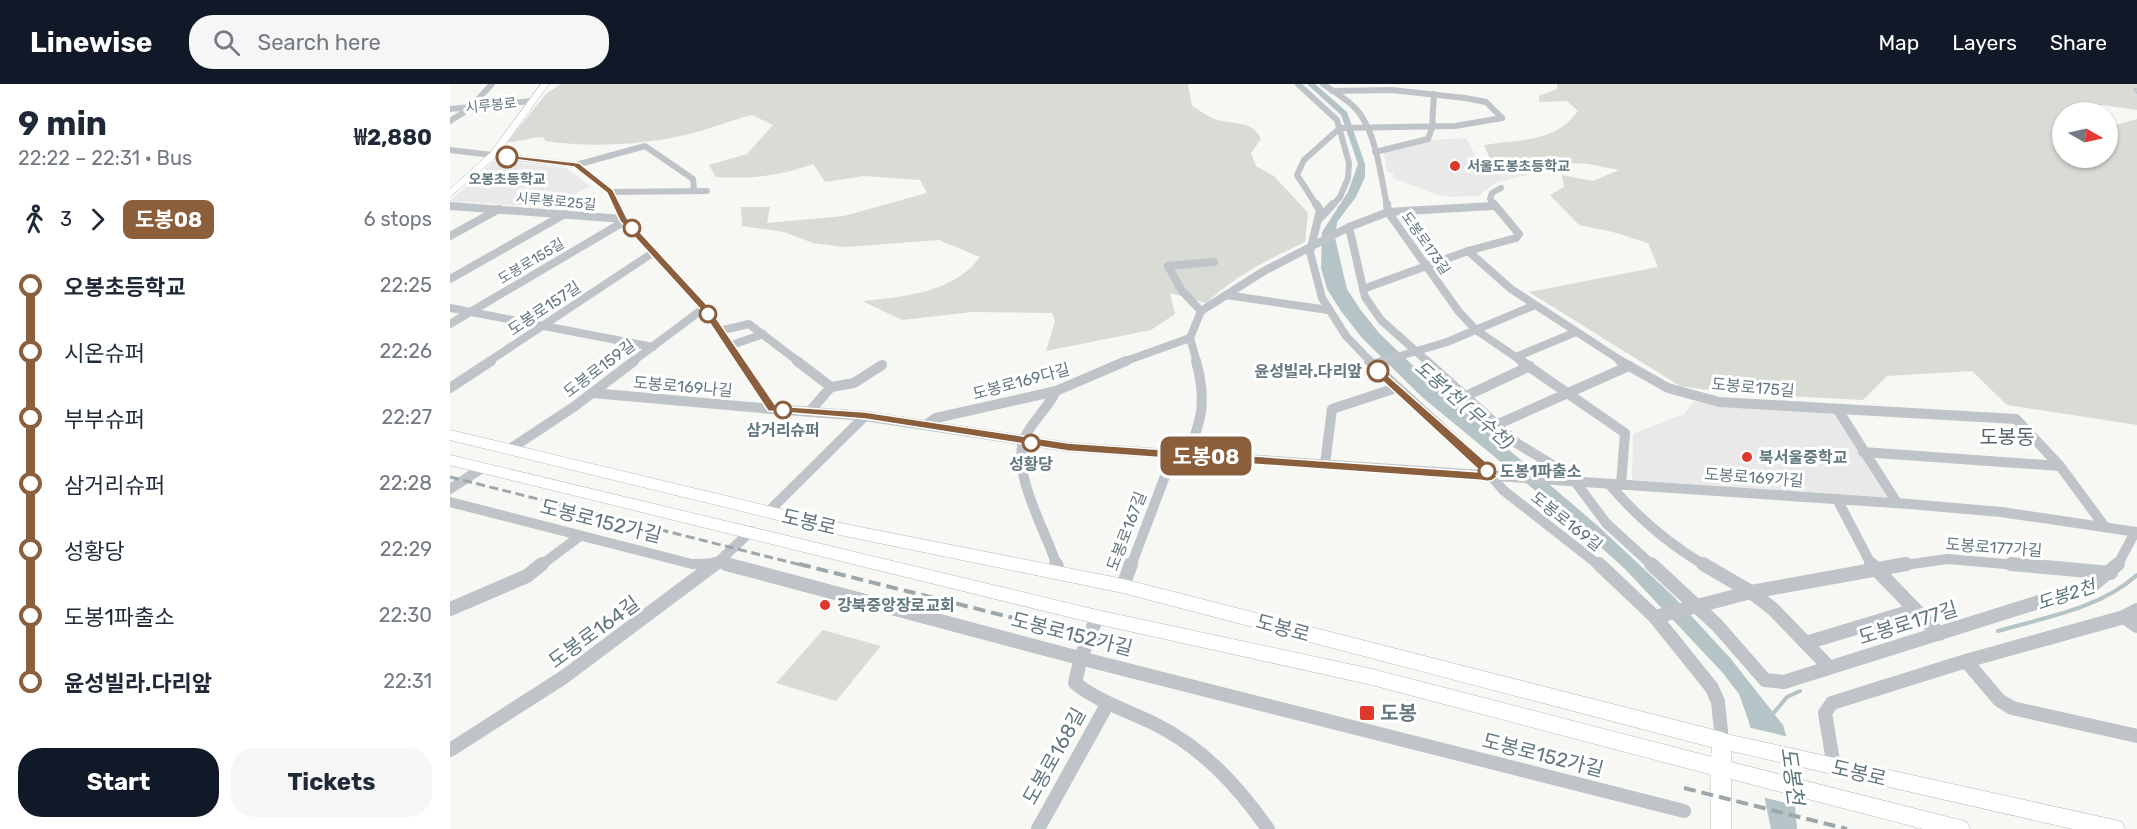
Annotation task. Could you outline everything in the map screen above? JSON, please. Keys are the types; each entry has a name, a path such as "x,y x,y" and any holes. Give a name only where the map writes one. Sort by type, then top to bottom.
{"main road":[{"name":"도봉로","path":"450,435 835,528 1058,571 1123,586 1731,743"},
{"name":"도봉로","path":"450,460 751,531 1097,617 1361,674 1720,768"}],"street":[{"path":"450,121 470,108 492,84"},
{"name":"시루봉로","path":"450,194 494,155 545,84"},
{"name":"도봉로173길","path":"1323,84 1354,107 1365,126 1375,152 1388,212 1459,312 1476,330 1625,433 1615,485"},
{"path":"1301,85 1330,112 1341,128 1349,172 1340,196 1320,218 1312,245"},
{"path":"1320,218 1316,202 1297,175 1304,160 1341,128 1398,125 1455,126 1502,118 1486,102 1434,94 1378,89 1332,92"},
{"path":"1375,152 1428,139 1433,126 1431,103 1434,94"},
{"name":"시루봉로","path":"450,109 532,101"},
{"path":"1398,125 1402,135 1411,143"},
{"path":"450,150 576,165 645,146 693,179 694,191"},
{"name":"도봉로169나길","path":"576,165 611,192 624,220 704,308 772,409"},
{"path":"1363,289 1468,252 1516,238 1519,234 1493,206 1491,195 1501,188"},
{"path":"611,192 707,191"},
{"name":"시루봉로25길","path":"450,206 566,213 624,220"},
{"path":"1188,455 1203,416 1204,396 1199,364 1190,338 1201,311 1312,245 1346,228 1388,212 1493,206"},
{"path":"450,236 500,209"},
{"path":"450,279 566,213"},
{"name":"도봉로155길","path":"450,324 624,220"},
{"path":"1346,228 1363,289 1374,313 1413,354 1496,425 1534,456 1566,473 1606,523 1694,606"},
{"name":"도봉로169길","path":"1312,245 1317,284 1328,310 1346,336 1396,387 1482,465 1503,490 1583,551 1658,616 1712,688 1731,743"},
{"name":"도봉로157길","path":"450,388 654,252"},
{"name":"도봉로175길","path":"1468,252 1493,278 1576,332 1629,366 1675,391 1694,397 1720,402 2016,419 2060,466 2105,527"},
{"path":"1201,311 1182,291 1168,266 1214,261"},
{"path":"1226,295 1328,310"},
{"path":"1375,365 1413,354 1534,305"},
{"path":"450,308 653,347"},
{"name":"도봉로159길","path":"510,449 592,393 704,308"},
{"path":"719,331 745,323 763,334 831,387"},
{"path":"1516,357 1576,332"},
{"path":"729,346 763,334"},
{"name":"도봉로169다길","path":"927,424 936,418 1056,391 1147,352 1190,338"},
{"path":"809,412 831,387 854,383 882,365"},
{"path":"1464,397 1530,366"},
{"path":"1496,425 1629,366"},
{"path":"1325,464 1332,409 1396,387"},
{"path":"1056,391 1052,404 1022,442 1020,455 1024,475 1058,571"},
{"name":"도봉로169나길","path":"592,393 865,416 927,424 1022,442 1572,483"},
{"path":"1838,410 1897,503"},
{"path":"768,512 865,416"},
{"path":"1863,452 2060,466"},
{"name":"도봉로167길","path":"1123,586 1173,455"},
{"path":"450,489 482,468"},
{"name":"도봉로169가길","path":"1572,483 1897,503 2001,512 2136,532"},
{"path":"1615,485 1632,511 1674,547 1751,592 1773,609 1829,667"},
{"path":"1837,499 1874,570 1939,634"},
{"name":"도봉로152가길","path":"450,502 692,564 721,563 1684,811"},
{"name":"도봉로164길","path":"450,750 541,694 721,563 751,531"},
{"path":"2111,573 2136,532"},
{"path":"450,609 527,576 580,536"},
{"name":"도봉로177가길","path":"1658,616 1751,592 1948,559 2111,573"},
{"name":"도봉로177길","path":"1694,606 1765,680 1784,682 2093,585 2111,573"},
{"path":"1806,643 1915,610"},
{"path":"1829,766 1825,713 1828,705 1966,661 2124,617 2137,610"},
{"name":"도봉로168길","path":"1097,617 1081,657 1075,683 1108,703 1176,735 1204,754 1246,797 1268,829"},
{"path":"2124,617 2137,626"},
{"path":"1966,661 1999,699 2012,708 2137,736"},
{"name":"도봉로168길","path":"1038,829 1108,703"},
{"path":"1721,829 1720,768 1731,743"},
{"name":"도봉로","path":"1731,743 2115,829"},
{"name":"도봉로","path":"1720,768 1960,829"}],"shaded area":[{"path":"561,84 1188,84 1192,106 1215,119 1242,124 1258,133 1261,139 1251,153 1256,166 1274,176 1308,213 1305,242 1253,269 1229,284 1206,303 1170,293 1175,314 1151,330 1046,351 1055,321 1052,313 972,312 902,320 862,301 910,295 942,286 956,279 980,257 939,240 845,247 813,243 784,232 742,226 741,207 770,207 767,223 844,216 927,193 920,180 864,176 825,182 813,164 765,176 716,177 709,165 747,154 773,125 752,115 689,134 636,143 599,145 563,143 545,141 544,137 507,142 546,94"},
{"path":"1557,84 2137,84 2137,110 2118,107 2118,102 2052,102 2052,168 2118,168 2118,124 2137,119 2137,425 2007,405 1972,371 1887,376 1863,400 1729,393 1680,386 1529,292 1658,267 1648,243 1613,232 1579,225 1550,195 1564,187 1562,175 1593,181 1619,170 1588,164 1490,159 1484,145 1536,138 1559,129 1569,121 1578,111 1567,101 1539,102 1539,96 1557,89"},
{"name":"서울도봉초등학교","path":"1466,138 1478,160 1521,161 1529,175 1497,182 1478,196 1453,197 1435,194 1393,178 1393,173 1387,171 1384,153 1390,149 1431,140"},
{"path":"495,160 566,168 590,186 572,196 529,206 450,201"},
{"name":"북서울중학교","path":"1693,402 1833,410 1886,497 1632,480 1633,434 1684,414"},
{"path":"823,630 881,646 836,701 776,683"}],"water":[{"name":"도봉천","path":"1307,84 1315,84 1347,112 1365,164 1365,177 1356,197 1337,222 1335,238 1347,289 1360,309 1379,333 1432,384 1598,526 1674,597 1731,659 1783,725 1790,748 1797,829 1771,829 1749,722 1739,694 1722,672 1624,568 1565,515 1422,397 1362,338 1341,311 1327,289 1321,268 1322,232 1348,192 1358,164 1341,115"}],"pier":[{"path":"1747,727 1789,737 1798,806 1762,797"}],"waterway":[{"name":"도봉2천","path":"2137,89 2134,89 2137,93"},
{"name":"도봉2천","path":"1998,631 2089,604 2122,587 2137,575"},
{"name":"도봉2천","path":"1772,715 1787,697 1800,691"}],"railway":[{"path":"450,477 805,566"},
{"path":"799,564 1101,640"},
{"path":"1684,788 1847,829"}],"bus line":[{"name":"도봉08","path":"507,157 576,165 611,192 623,219 704,308 772,409 865,416 927,424 1022,442 1068,447 1491,477 1482,465 1378,371"}],"place":[{"name":"오봉초등학교","path":"507,157"},
{"name":"서울도봉초등학교","path":"1455,166"},
{"name":"윤성빌라.다리앞","path":"1378,371"},
{"name":"삼거리슈퍼","path":"783,410"},
{"name":"성황당","path":"1031,443"},
{"name":"북서울중학교","path":"1747,457"},
{"name":"도봉1파출소","path":"1487,471"},
{"name":"강북중앙장로교회","path":"825,605"},
{"name":"도봉","path":"1367,713"}],"district":[{"name":"도봉동","path":"2007,437"}],"water label":[{"name":"도봉1천 (무수천)","path":"1464,405"}]}
